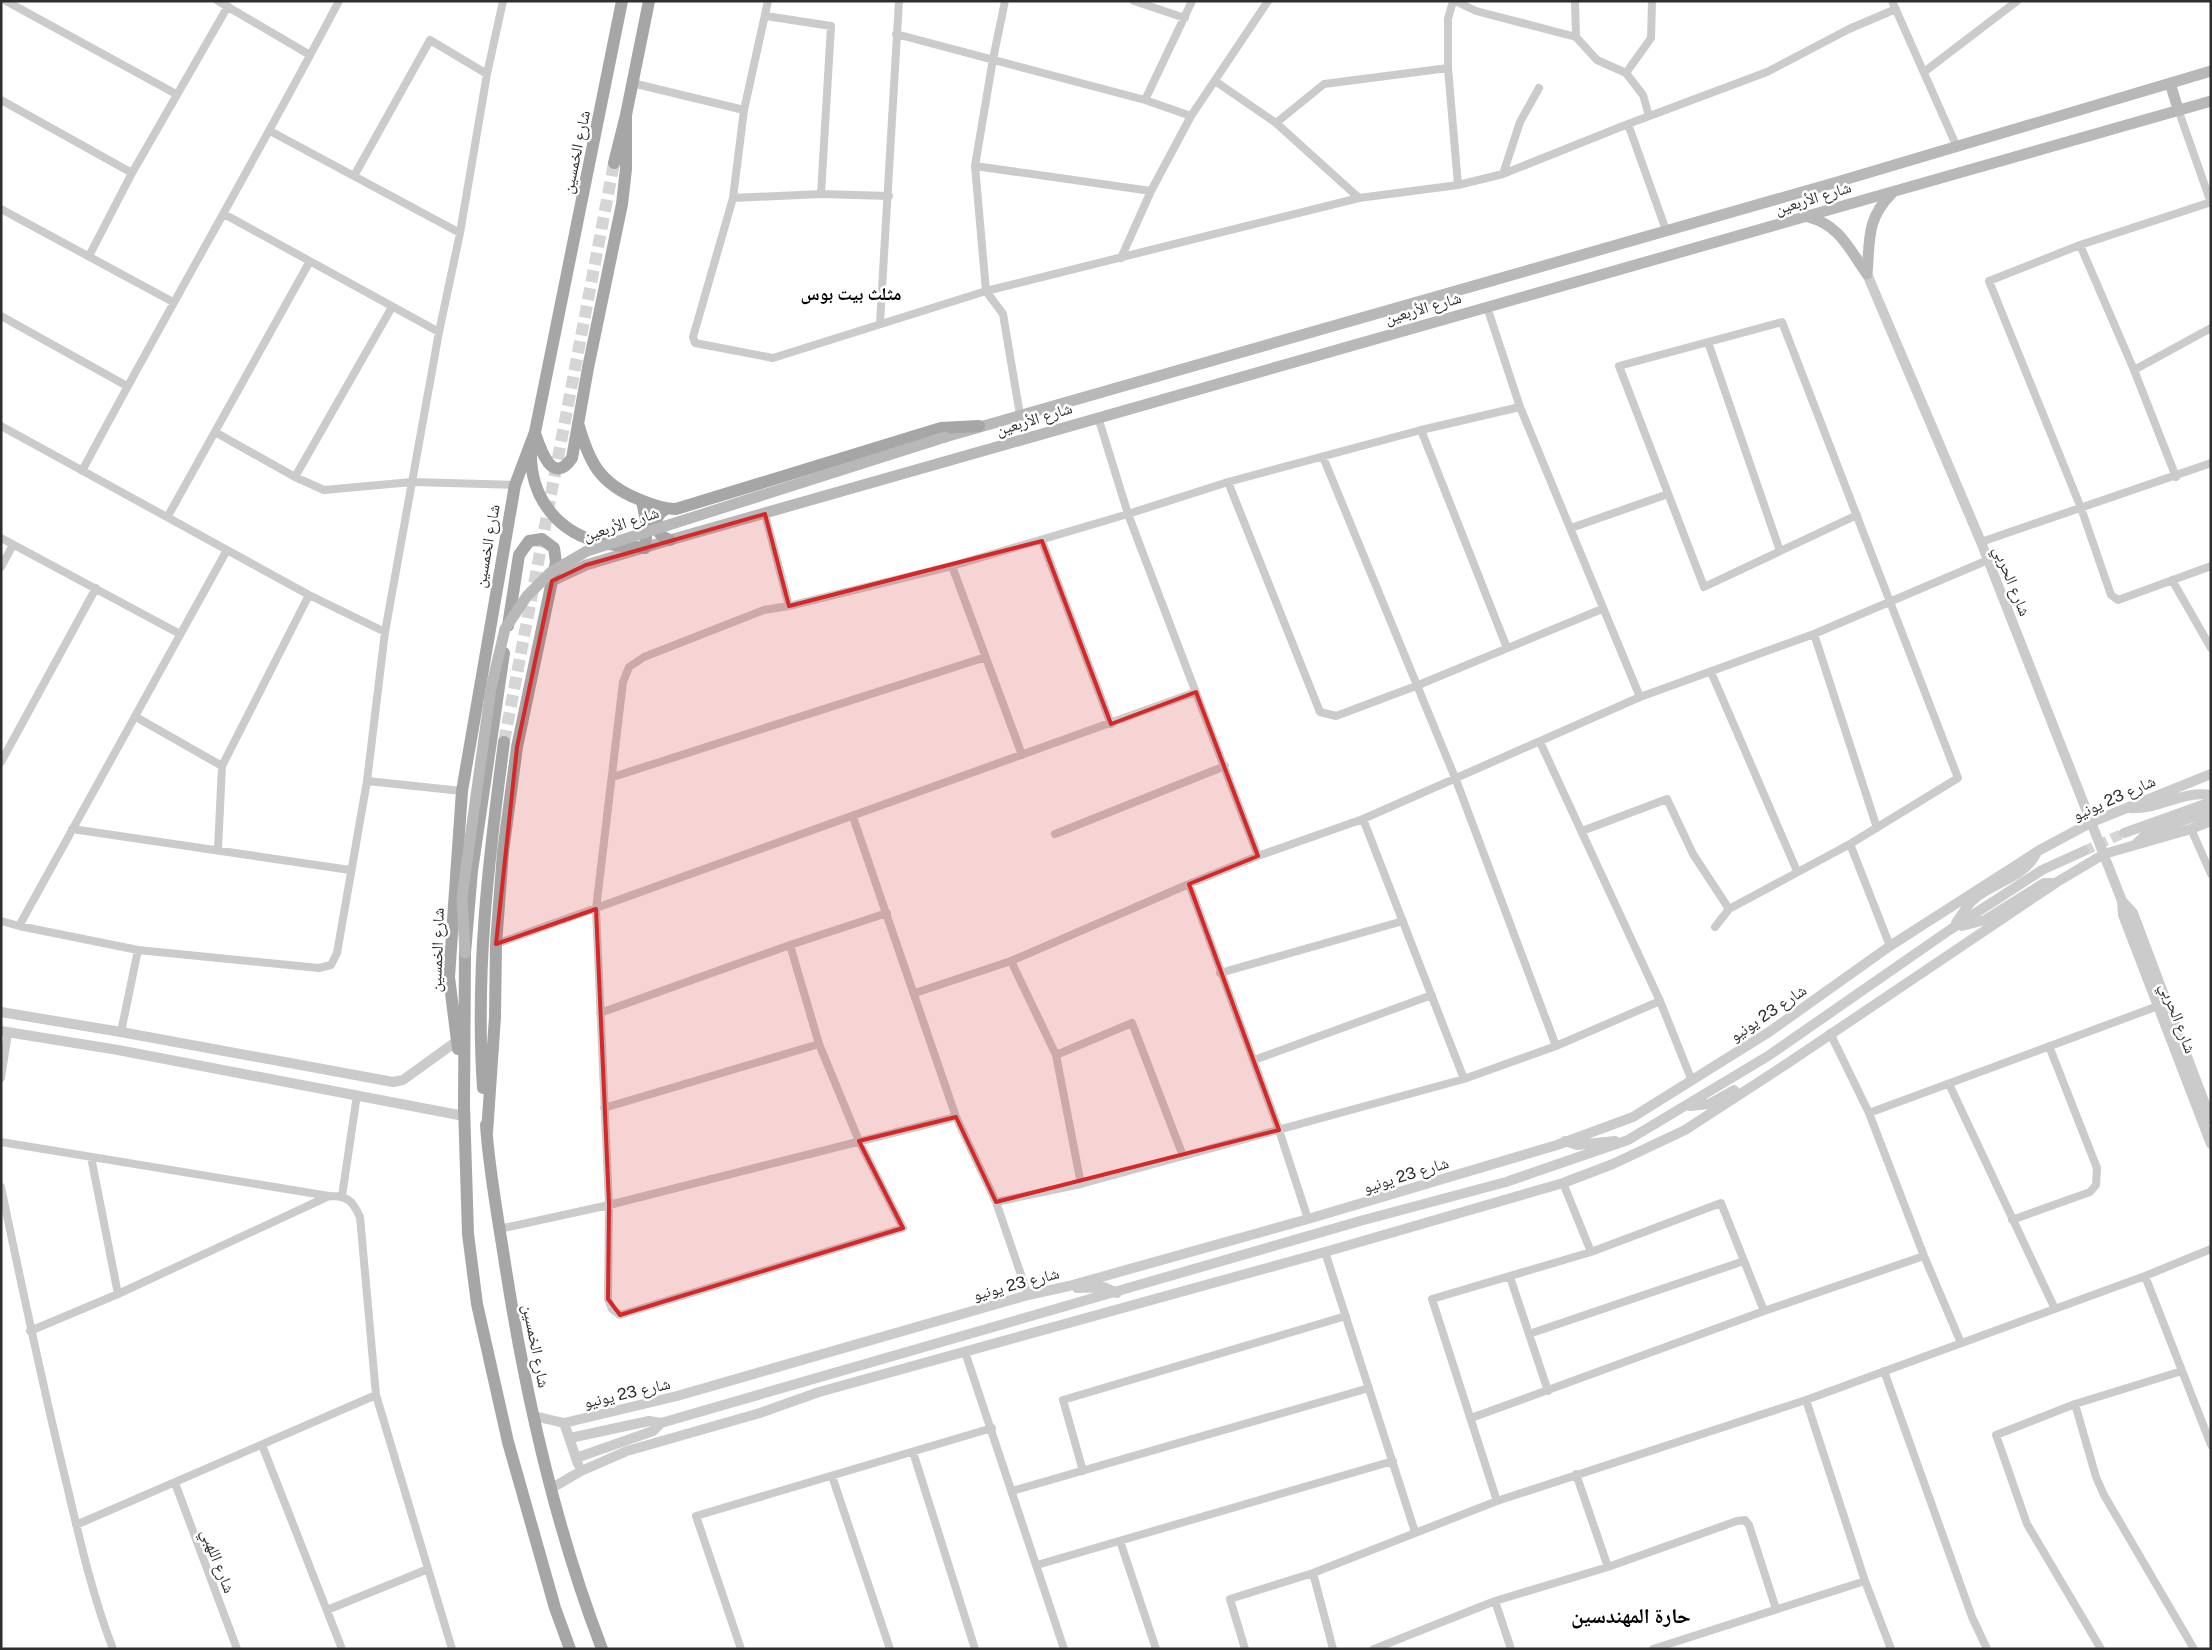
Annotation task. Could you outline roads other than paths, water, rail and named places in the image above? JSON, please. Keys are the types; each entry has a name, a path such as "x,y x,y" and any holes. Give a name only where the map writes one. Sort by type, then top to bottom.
{"main road":[{"name":"شارع الخمسين","path":"464,1111 449,976 462,791 515,485 535,432 622,1"},
{"path":"614,163 626,115 649,1"},
{"name":"شارع الأربعين","path":"465,953 462,897 491,688 505,629 527,596 551,572 586,551 979,426 1837,182 1956,145 2211,71"},
{"path":"2170,83 2178,110"},
{"name":"شارع الأربعين","path":"547,598 552,580 586,566 670,540 2211,101"},
{"path":"535,432 545,461 552,466 560,467 568,463 572,458 622,204 626,169 626,115"},
{"path":"1867,274 1871,225 1876,212 1893,192"},
{"path":"1808,217 1836,230 1867,274"},
{"path":"578,423 584,446 606,481 622,492 666,509 688,507 941,428 979,426"},
{"path":"531,445 531,467 535,486 546,509 566,527 596,541 645,548 647,526 642,501"},
{"path":"666,509 658,516 656,526 661,535 670,540"},
{"name":"شارع الخمسين","path":"487,1133 495,1017 496,944 503,852 516,747 556,562 554,548 542,539 529,541 519,555 488,752 472,871 465,953 464,1111 468,1234 477,1304 508,1442 555,1608 570,1649"},
{"name":"شارع الخمسين","path":"504,742 488,863 483,948 481,1061 487,1133 499,1229 515,1330 534,1416 584,1602 602,1649"}],"street":[{"path":"6,1 176,94"},
{"path":"218,1 310,55"},
{"path":"82,471 173,302 270,131 339,1"},
{"path":"1,921 138,950 318,968 331,965 337,953 367,781 385,632 439,332 460,233 487,74 503,1"},
{"path":"768,1 744,110 733,198 693,337 695,343 773,358 986,291 1359,198 1458,185 1503,174 1628,124 1767,72 1849,29 1896,9"},
{"path":"880,323 889,196 899,1"},
{"path":"1005,1 993,58 976,166 986,291 1003,314 1020,415"},
{"path":"1134,1 1185,18"},
{"path":"1145,100 1192,1"},
{"path":"1121,258 1151,191 1191,116 1268,1"},
{"path":"1458,185 1448,68 1448,19 1454,1 1476,11 1576,37 1597,60 1626,74 1643,95 1650,116"},
{"path":"1575,1 1576,37"},
{"path":"1626,74 1650,38 1652,1"},
{"path":"1892,1 1956,145"},
{"path":"1924,72 2017,1"},
{"path":"89,256 132,173 228,6"},
{"path":"766,16 831,26 821,194"},
{"path":"896,34 993,58 1145,100 1191,116"},
{"path":"354,176 430,40 487,74"},
{"path":"1276,123 1324,84 1448,68"},
{"path":"1215,81 1276,123 1359,198"},
{"path":"632,83 744,110"},
{"path":"1503,174 1520,122 1539,88"},
{"path":"1,100 132,173"},
{"path":"2178,110 2211,202 2080,245 1990,281 2081,508 2114,598 2118,600 2211,566"},
{"path":"1628,124 1666,230"},
{"path":"270,131 460,233"},
{"path":"976,166 1151,191"},
{"path":"733,198 821,194 889,196"},
{"path":"1,209 173,302"},
{"path":"224,214 439,332"},
{"path":"2080,245 2134,370 2176,477"},
{"path":"168,516 310,260"},
{"name":"شارع الحربي","path":"1867,274 1981,542 2092,822 2122,901 2124,915 2211,1144"},
{"path":"296,477 392,306"},
{"path":"1487,307 1520,407 1640,697"},
{"path":"1,316 127,386"},
{"path":"1715,927 1729,909 1850,844 1958,778 1891,602 1782,322 1619,366 1704,587 1857,515"},
{"path":"2134,370 2211,328"},
{"path":"1708,342 1780,552"},
{"path":"790,945 819,1044 859,1140 904,1228 620,1315 612,1309 608,1299 609,1205 596,909 623,682 629,667 644,656 754,613 952,566 1042,541 1228,482 1421,430 1520,407"},
{"path":"1098,417 1128,514 1258,856"},
{"path":"1,426 309,595 385,632"},
{"path":"1421,430 1507,648"},
{"path":"215,432 296,477 324,490 412,482 515,485"},
{"path":"1323,457 1456,780 1556,1046"},
{"path":"1981,542 2176,477 2211,463"},
{"path":"1228,482 1320,712 1336,716 1416,686 1602,609"},
{"path":"1571,528 1668,494"},
{"path":"765,514 789,606"},
{"path":"1,538 180,634"},
{"path":"1042,541 1111,724"},
{"path":"1,567 13,545"},
{"path":"19,926 227,550"},
{"path":"915,994 1011,961 1258,856 1364,819 1456,780 1640,697 1814,634 1988,560"},
{"path":"952,566 1022,755"},
{"path":"2172,580 2211,648"},
{"path":"1,762 96,588"},
{"path":"218,849 222,766 309,595"},
{"path":"1814,634 1877,828"},
{"path":"613,777 986,657"},
{"path":"1711,672 1798,872"},
{"path":"496,944 1196,692"},
{"path":"136,717 222,766"},
{"path":"1540,742 1660,1001 1692,1081"},
{"path":"1055,834 1225,766"},
{"name":"شارع 23 يونيو","path":"534,1416 564,1423 678,1396 1028,1295 1069,1286 1308,1219 1565,1142 1633,1117 1769,1032 1890,946 2038,851 2092,822 2211,774"},
{"path":"367,781 462,791"},
{"path":"2126,808 2147,808 2200,793 2211,795"},
{"path":"1582,830 1667,799 1693,854 1729,909"},
{"path":"2124,833 2211,802"},
{"path":"2135,845 2147,833 2205,813 2211,808"},
{"path":"852,817 887,913 956,1117 996,1202 1028,1295"},
{"path":"1364,819 1464,1079"},
{"path":"552,1488 581,1471 627,1451 760,1414 819,1392 1325,1252 1563,1183 1613,1164 1685,1130 1772,1074 1830,1033 2057,882 2104,854 2191,829 2211,821"},
{"path":"72,829 218,849 350,870"},
{"path":"2191,829 2211,874"},
{"path":"1850,844 1890,946"},
{"path":"1951,929 1973,900 2028,865 2038,851"},
{"path":"570,1438 649,1421 661,1423 1117,1293 1360,1221 1506,1182 1628,1140 1768,1056 1951,929 2042,870 2084,851"},
{"path":"1951,929 1985,920 2044,883 2057,882"},
{"path":"1189,884 1279,1130 1308,1219"},
{"name":"شارع الحربي","path":"2122,901 2133,913 2211,1120"},
{"path":"600,1013 790,945 887,913"},
{"path":"1220,973 1403,921"},
{"path":"121,1032 138,950"},
{"path":"1011,961 1056,1055 1081,1184"},
{"path":"1254,1060 1432,996"},
{"path":"996,1202 1081,1184 1464,1079 1556,1046 1660,1001"},
{"path":"1869,1113 2158,1006"},
{"path":"1,1012 393,1082 403,1080 457,1041"},
{"path":"1056,1055 1132,1023 1183,1156"},
{"path":"1,1078 5,1032 118,1050 357,1096 464,1111"},
{"path":"1830,1033 1869,1113 1924,1256 1962,1343"},
{"path":"604,1108 819,1044"},
{"path":"2012,1220 2090,1192 2096,1185 2097,1168 2049,1046"},
{"path":"1686,1106 1709,1104 1750,1080 1761,1075 1772,1074"},
{"path":"1949,1084 2012,1220 2056,1309"},
{"path":"342,1196 357,1096"},
{"path":"499,1229 609,1205 859,1140 956,1117"},
{"path":"1565,1142 1577,1145 1628,1140"},
{"path":"1,1142 329,1196 342,1196 354,1203 360,1217 376,1395 452,1649"},
{"path":"92,1156 118,1294"},
{"path":"1563,1183 1591,1252"},
{"path":"1,1188 30,1331 76,1525 99,1613 113,1649"},
{"path":"30,1331 118,1294 329,1196"},
{"path":"1497,1501 1432,1299 1591,1252 1721,1203 1764,1311"},
{"path":"1246,1649 1230,1599 1313,1573 1497,1501 1806,1400 2145,1276 2211,1249"},
{"path":"1325,1252 1416,1532"},
{"path":"1470,1418 1764,1311 1924,1256"},
{"path":"1529,1334 1744,1261"},
{"path":"2145,1276 2211,1445"},
{"path":"1510,1277 1548,1390"},
{"path":"1069,1286 1078,1288 1104,1287 1117,1293"},
{"path":"1083,1471 1062,1400 1346,1316"},
{"path":"965,1352 992,1428 1064,1649"},
{"path":"1884,1371 1972,1617 1987,1649"},
{"path":"2101,1649 2027,1524 1996,1435 2076,1404 2182,1371"},
{"path":"1012,1491 1369,1388"},
{"path":"76,1525 376,1395"},
{"path":"1806,1400 1865,1581 1891,1649"},
{"path":"2076,1404 2096,1477 2104,1495 2194,1649"},
{"path":"564,1423 581,1471"},
{"path":"576,1458 653,1431 661,1423"},
{"path":"742,1649 696,1516 992,1428"},
{"path":"262,1445 342,1649"},
{"path":"913,1452 975,1649"},
{"path":"1037,1565 1393,1461"},
{"path":"1576,1474 1608,1567"},
{"path":"832,1476 890,1649"},
{"name":"شارع اللهبي","path":"175,1482 237,1649"},
{"path":"1374,1649 1495,1601 1608,1567 1737,1520 1745,1520 1749,1525 1776,1609"},
{"path":"1120,1541 1156,1649"},
{"path":"327,1610 428,1569"},
{"path":"1313,1573 1333,1649"},
{"path":"1653,1649 1865,1581"},
{"path":"1495,1601 1511,1649"}],"tunnel":[{"path":"504,742 614,163"},
{"path":"2084,851 2124,833"}],"district":[{"name":"مثلث بيت بوس","path":"851,293"},
{"name":"حارة المهندسين","path":"1631,1615"}]}
